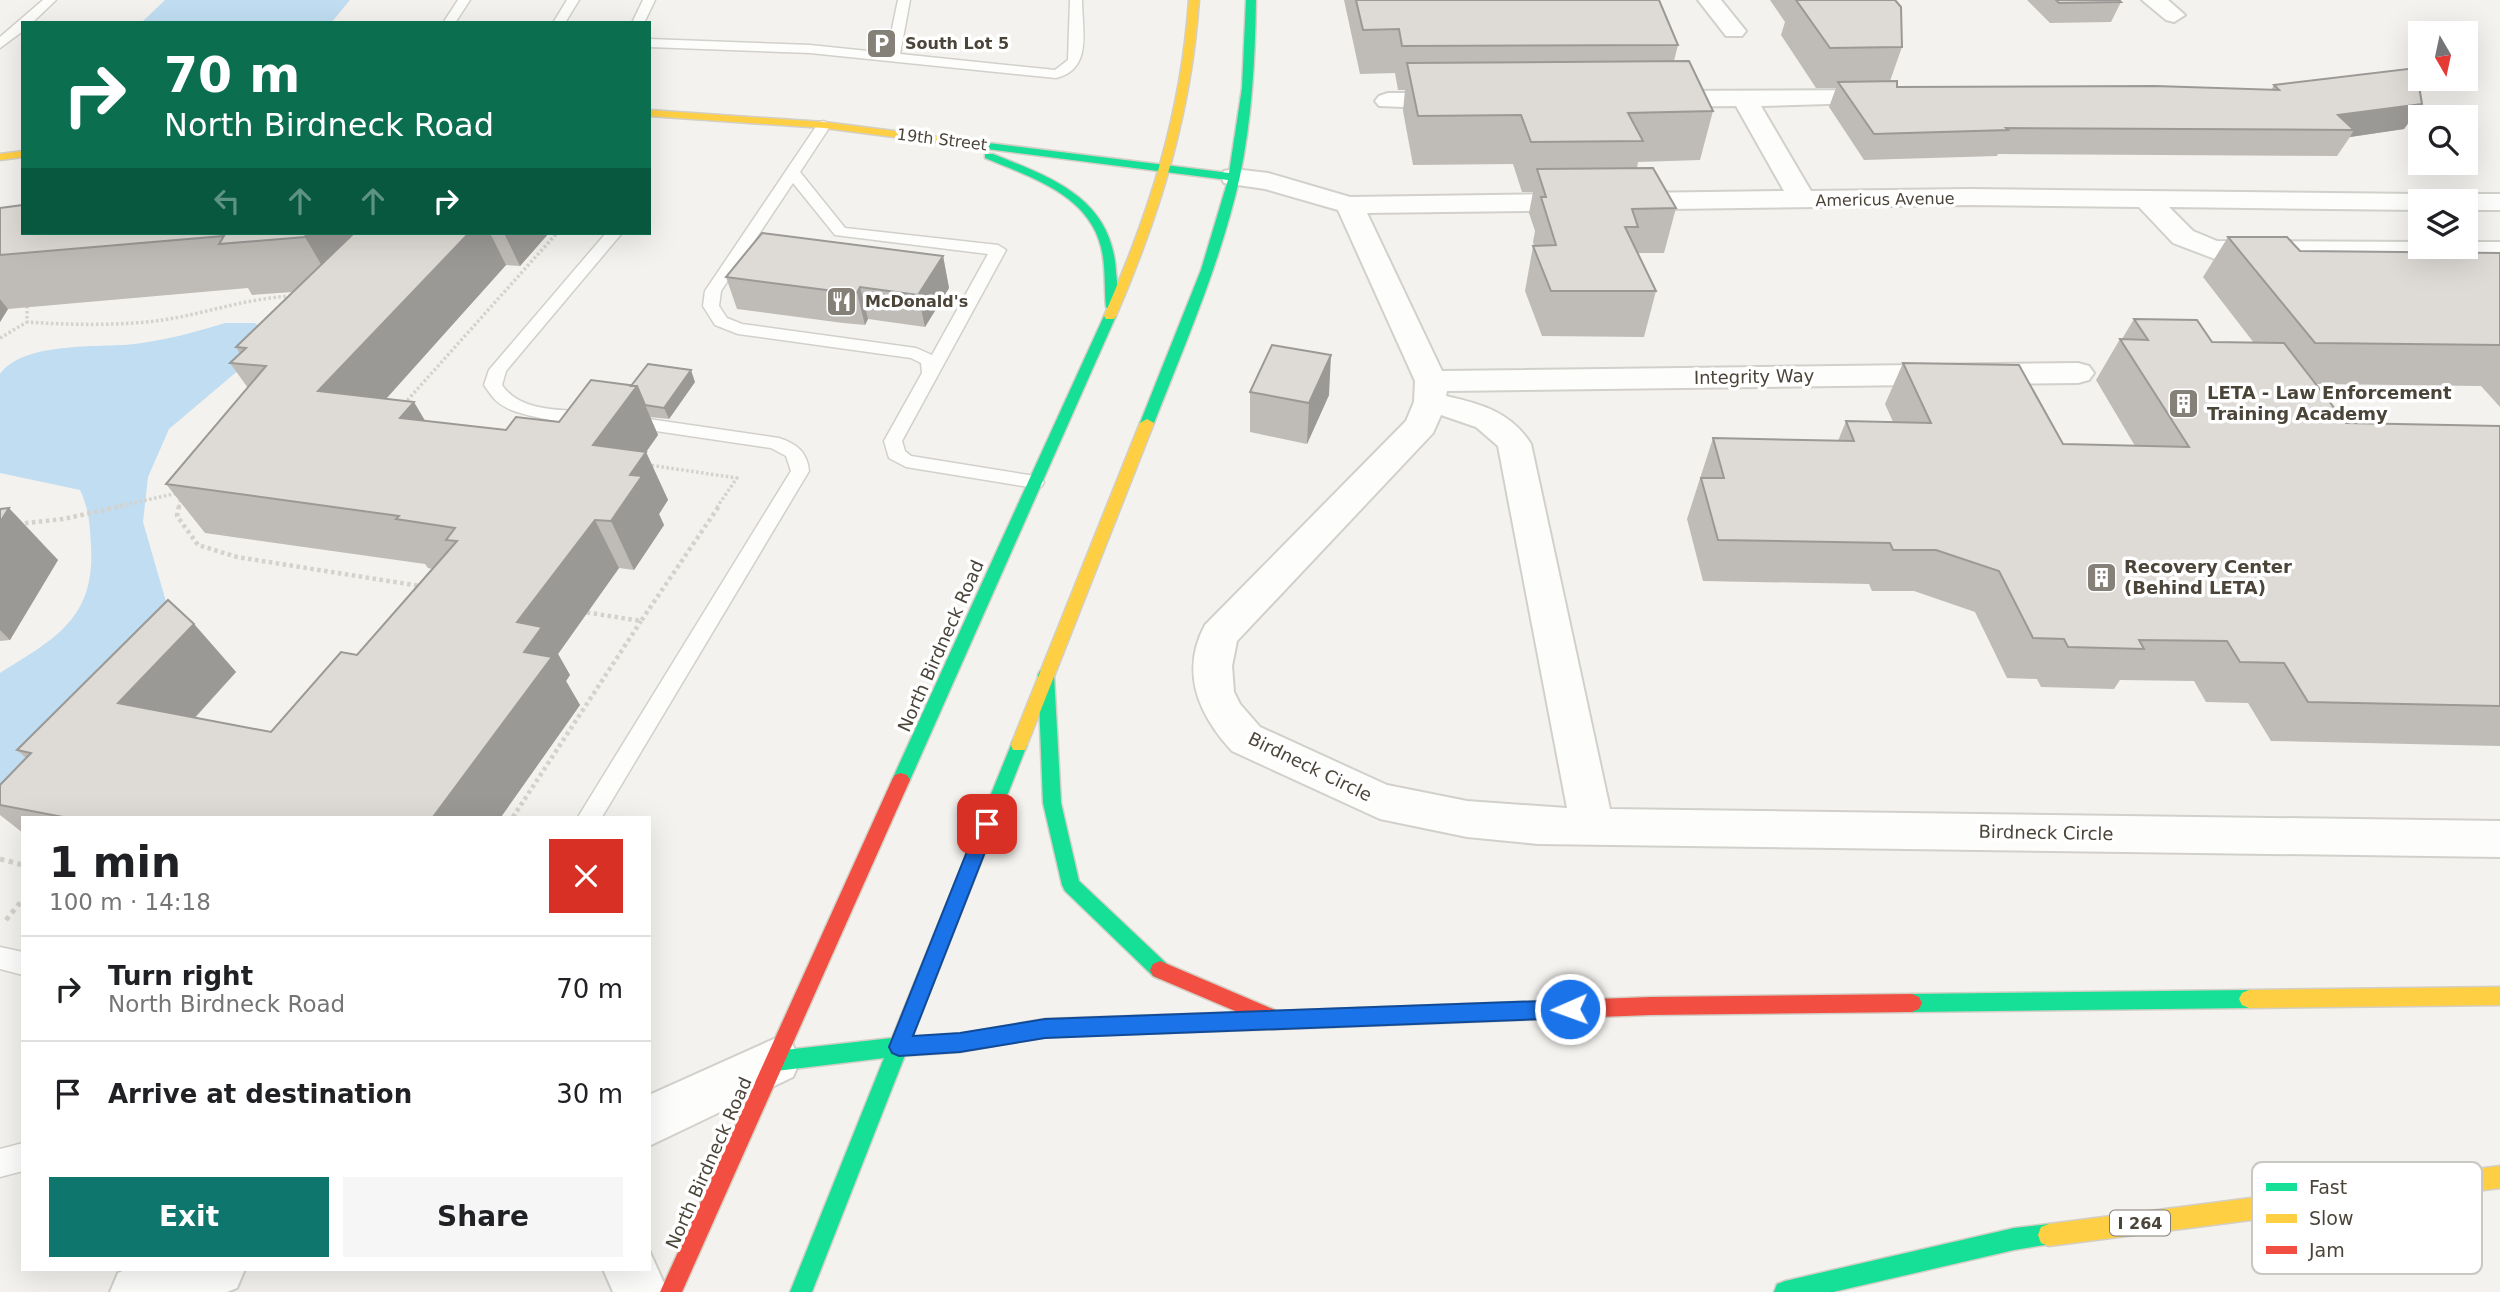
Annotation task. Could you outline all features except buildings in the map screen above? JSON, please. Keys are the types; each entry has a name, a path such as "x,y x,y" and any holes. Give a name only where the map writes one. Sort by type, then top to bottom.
{"main road":[{"name":"North Birdneck Road","path":"671,1292 1146,236 1169,169 1188,75 1194,0"},
{"path":"801,1292 1176,351 1234,177 1250,81 1251,0"},
{"name":"19th Street","path":"651,113 824,125 1234,177"},
{"path":"955,140 1059,188 1083,205 1106,240 1112,311"},
{"path":"0,157 21,154"},
{"path":"1046,675 1052,803 1071,885 1158,969 1276,1020"},
{"path":"776,1061 960,1043 1045,1028 1651,1006 2500,996"},
{"name":"I 264","path":"2482,1179 2500,1177"},
{"name":"I 264","path":"1785,1292 2014,1239 2252,1209"}],"street":[{"path":"1709,0 1734,31"},
{"path":"2153,0 2174,15"},
{"path":"1634,99 1912,97"},
{"path":"1744,98 1803,200"},
{"path":"1388,101 1484,100"},
{"path":"1234,177 1269,181 1349,205 1431,391 1487,417 1506,431 1514,444 1592,827"},
{"path":"2146,198 2177,235 2194,244 2215,250 2500,251"},
{"name":"Americus Avenue","path":"1349,205 2146,198 2408,201"},
{"path":"2478,202 2500,202"},
{"name":"Integrity Way","path":"1431,391 2078,373"},
{"name":"Birdneck Circle","path":"1431,391 1421,425 1219,635 1210,663 1214,697 1231,724 1246,738 1380,802 1467,819 1592,827 2500,839"},
{"path":"651,1120 776,1061"},
{"path":"137,1292 211,1271"},
{"path":"631,1271 641,1292"}],"lane":[{"path":"25,21 50,0"},
{"path":"450,21 464,0"},
{"path":"560,21 573,0"},
{"path":"639,21 649,0"},
{"path":"892,56 904,0"},
{"path":"651,43 713,43 892,56 1041,74 1066,71 1075,61 1076,0"},
{"path":"0,44 21,25"},
{"path":"824,125 713,291 711,306 721,321 738,329 916,353 929,361 932,373"},
{"path":"792,173 840,232 998,250 893,441 896,454 906,461 1035,482"},
{"path":"591,816 800,471 799,457 791,448 773,442 514,407 499,398 493,385 498,370 612,235"},
{"path":"0,958 21,963"},
{"path":"0,1163 21,1158"}],"path":[{"path":"403,406 555,235"},
{"path":"27,295 27,323"},
{"path":"0,338 27,323 70,325 163,320 254,298 300,296"},
{"path":"385,426 394,416"},
{"path":"10,524 63,519 182,492 290,432 313,425 385,426 737,478 514,816"},
{"path":"185,481 177,516 198,545 237,557 641,621"},
{"path":"435,597 438,589"},
{"path":"476,604 487,596"},
{"path":"0,859 21,864"},
{"path":"0,927 21,901"}],"water":[{"path":"165,0 350,0 333,21 143,21"},
{"path":"225,323 255,323 265,331 240,369 169,429 148,477 143,522 171,619 0,798 0,673 54,637 78,610 86,592 91,547 88,517 80,490 0,473 0,374 11,363 44,351 147,342"}],"traffic: fast":[{"path":"1147,423 1196,301 1226,207 1245,110 1251,0"},
{"path":"941,140 1234,177"},
{"path":"989,156 1058,187 1088,210 1098,225 1108,251 1112,307"},
{"path":"901,780 1110,316"},
{"path":"1046,675 1052,803 1071,885 1160,970"},
{"path":"801,1292 1019,745"},
{"path":"1912,1003 2249,999"},
{"path":"776,1061 899,1047"},
{"path":"1785,1292 2014,1239 2049,1235"}],"traffic: slow":[{"path":"1110,316 1142,239 1168,162 1186,83 1194,0"},
{"path":"651,113 824,125 941,140"},
{"path":"0,157 21,154"},
{"path":"1019,745 1147,423"},
{"path":"2249,999 2500,996"},
{"path":"899,1047 960,1043 1045,1028 1334,1018"},
{"path":"2482,1179 2500,1177"},
{"path":"2049,1235 2252,1209"}],"traffic: jam":[{"path":"671,1292 901,780"},
{"path":"1160,970 1268,1016"},
{"path":"1334,1018 1651,1006 1912,1003"}],"place":[{"name":"South Lot 5","path":"882,43"},
{"name":"McDonald's","path":"842,301"},
{"name":"LETA - Law Enforcement Training Academy","path":"2184,403"},
{"name":"Recovery Center (Behind LETA)","path":"2101,577"}],"route":[{"path":"987,824 899,1047 960,1043 1045,1028 1570,1009"}]}
